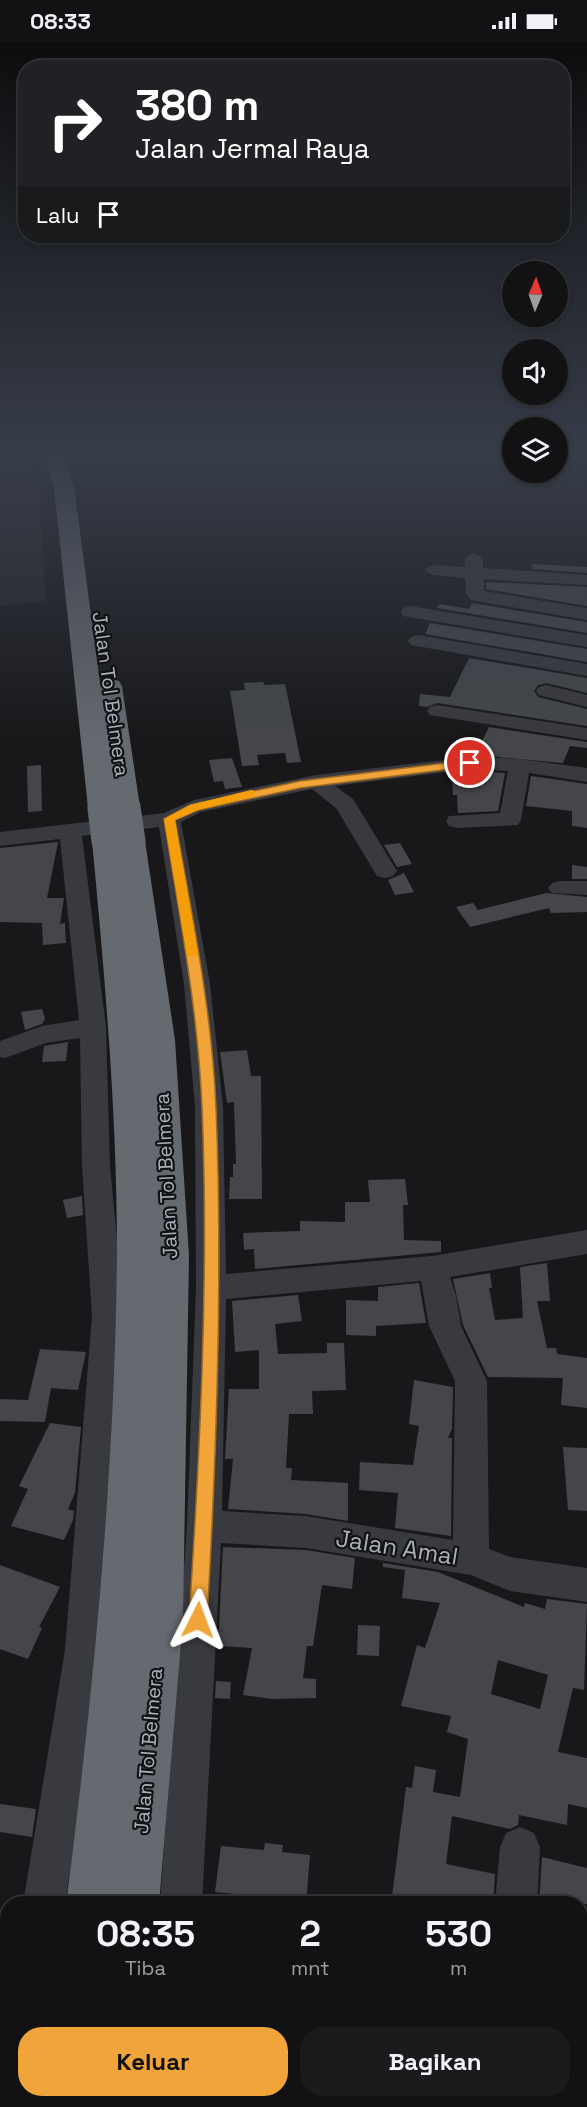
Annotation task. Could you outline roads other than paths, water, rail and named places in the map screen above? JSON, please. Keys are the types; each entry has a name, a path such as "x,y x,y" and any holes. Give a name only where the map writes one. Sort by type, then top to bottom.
{"highway":[{"name":"Jalan Tol Belmera","path":"70,549 125,1013 135,1275 132,1429 123,1616 92,1896"},
{"name":"Jalan Tol Belmera","path":"83,549 102,826 159,1040 171,1256 161,1619 135,1896"}],"street":[{"path":"433,570 474,565 587,580"},
{"path":"474,565 475,594 478,596 587,614"},
{"path":"410,612 587,641"},
{"path":"418,641 587,670"},
{"path":"546,691 587,700"},
{"path":"0,839 169,819 194,807 316,782 470,763 520,765 578,773 585,729 437,711"},
{"path":"457,820 510,820 520,765"},
{"path":"316,782 345,804 385,871"},
{"path":"169,819 197,984 209,1106 211,1288 204,1526 181,1896"},
{"path":"45,1896 84,1650 108,1316 96,1166 93,1027 102,826"},
{"path":"560,888 587,888"},
{"path":"5,1049 42,1035 93,1027"},
{"path":"211,1288 432,1268 587,1242"},
{"path":"432,1268 441,1296 445,1326 471,1381 471,1559"},
{"name":"Jalan Amal","path":"204,1526 306,1532 471,1559 510,1574 587,1585"},
{"path":"517,1896 520,1847"}]}
